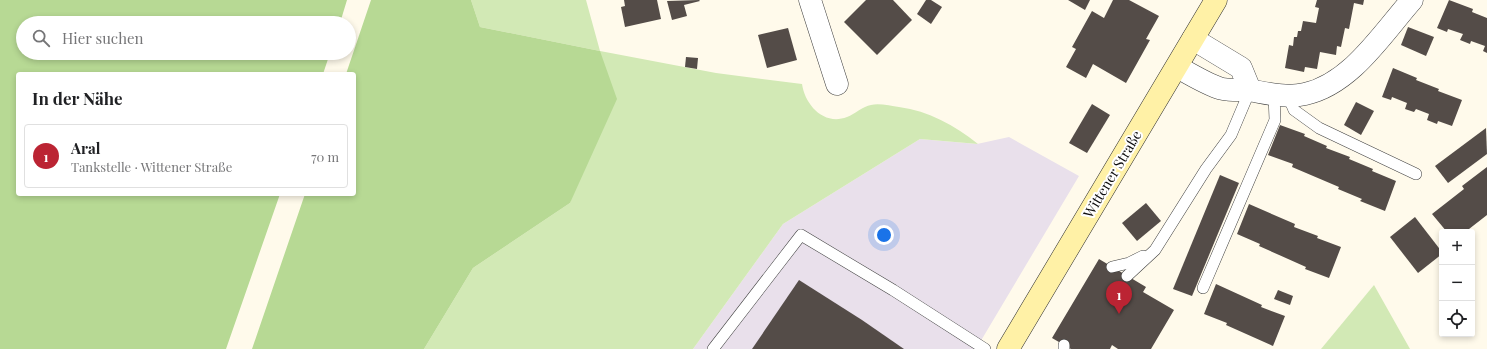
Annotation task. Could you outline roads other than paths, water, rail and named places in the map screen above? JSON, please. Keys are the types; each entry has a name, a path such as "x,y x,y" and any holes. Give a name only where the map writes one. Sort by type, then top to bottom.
{"main road":[{"name":"Wittener Straße","path":"1008,349 1216,0"}],"street":[{"path":"810,0 837,84"},
{"path":"1177,67 1222,89 1250,90 1281,95 1304,95 1320,90 1337,81 1354,68 1412,0"},
{"path":"1193,39 1241,68 1250,90"}],"lane":[{"path":"1127,276 1155,250 1206,169 1230,135 1250,90"},
{"path":"1281,95 1294,110 1319,128 1416,174"},
{"path":"1203,288 1275,120 1281,95"},
{"path":"713,349 801,236 894,290 985,349"},
{"path":"1112,267 1129,263 1155,250"}],"place":[{"name":"Aral","path":"1119,314"}]}
